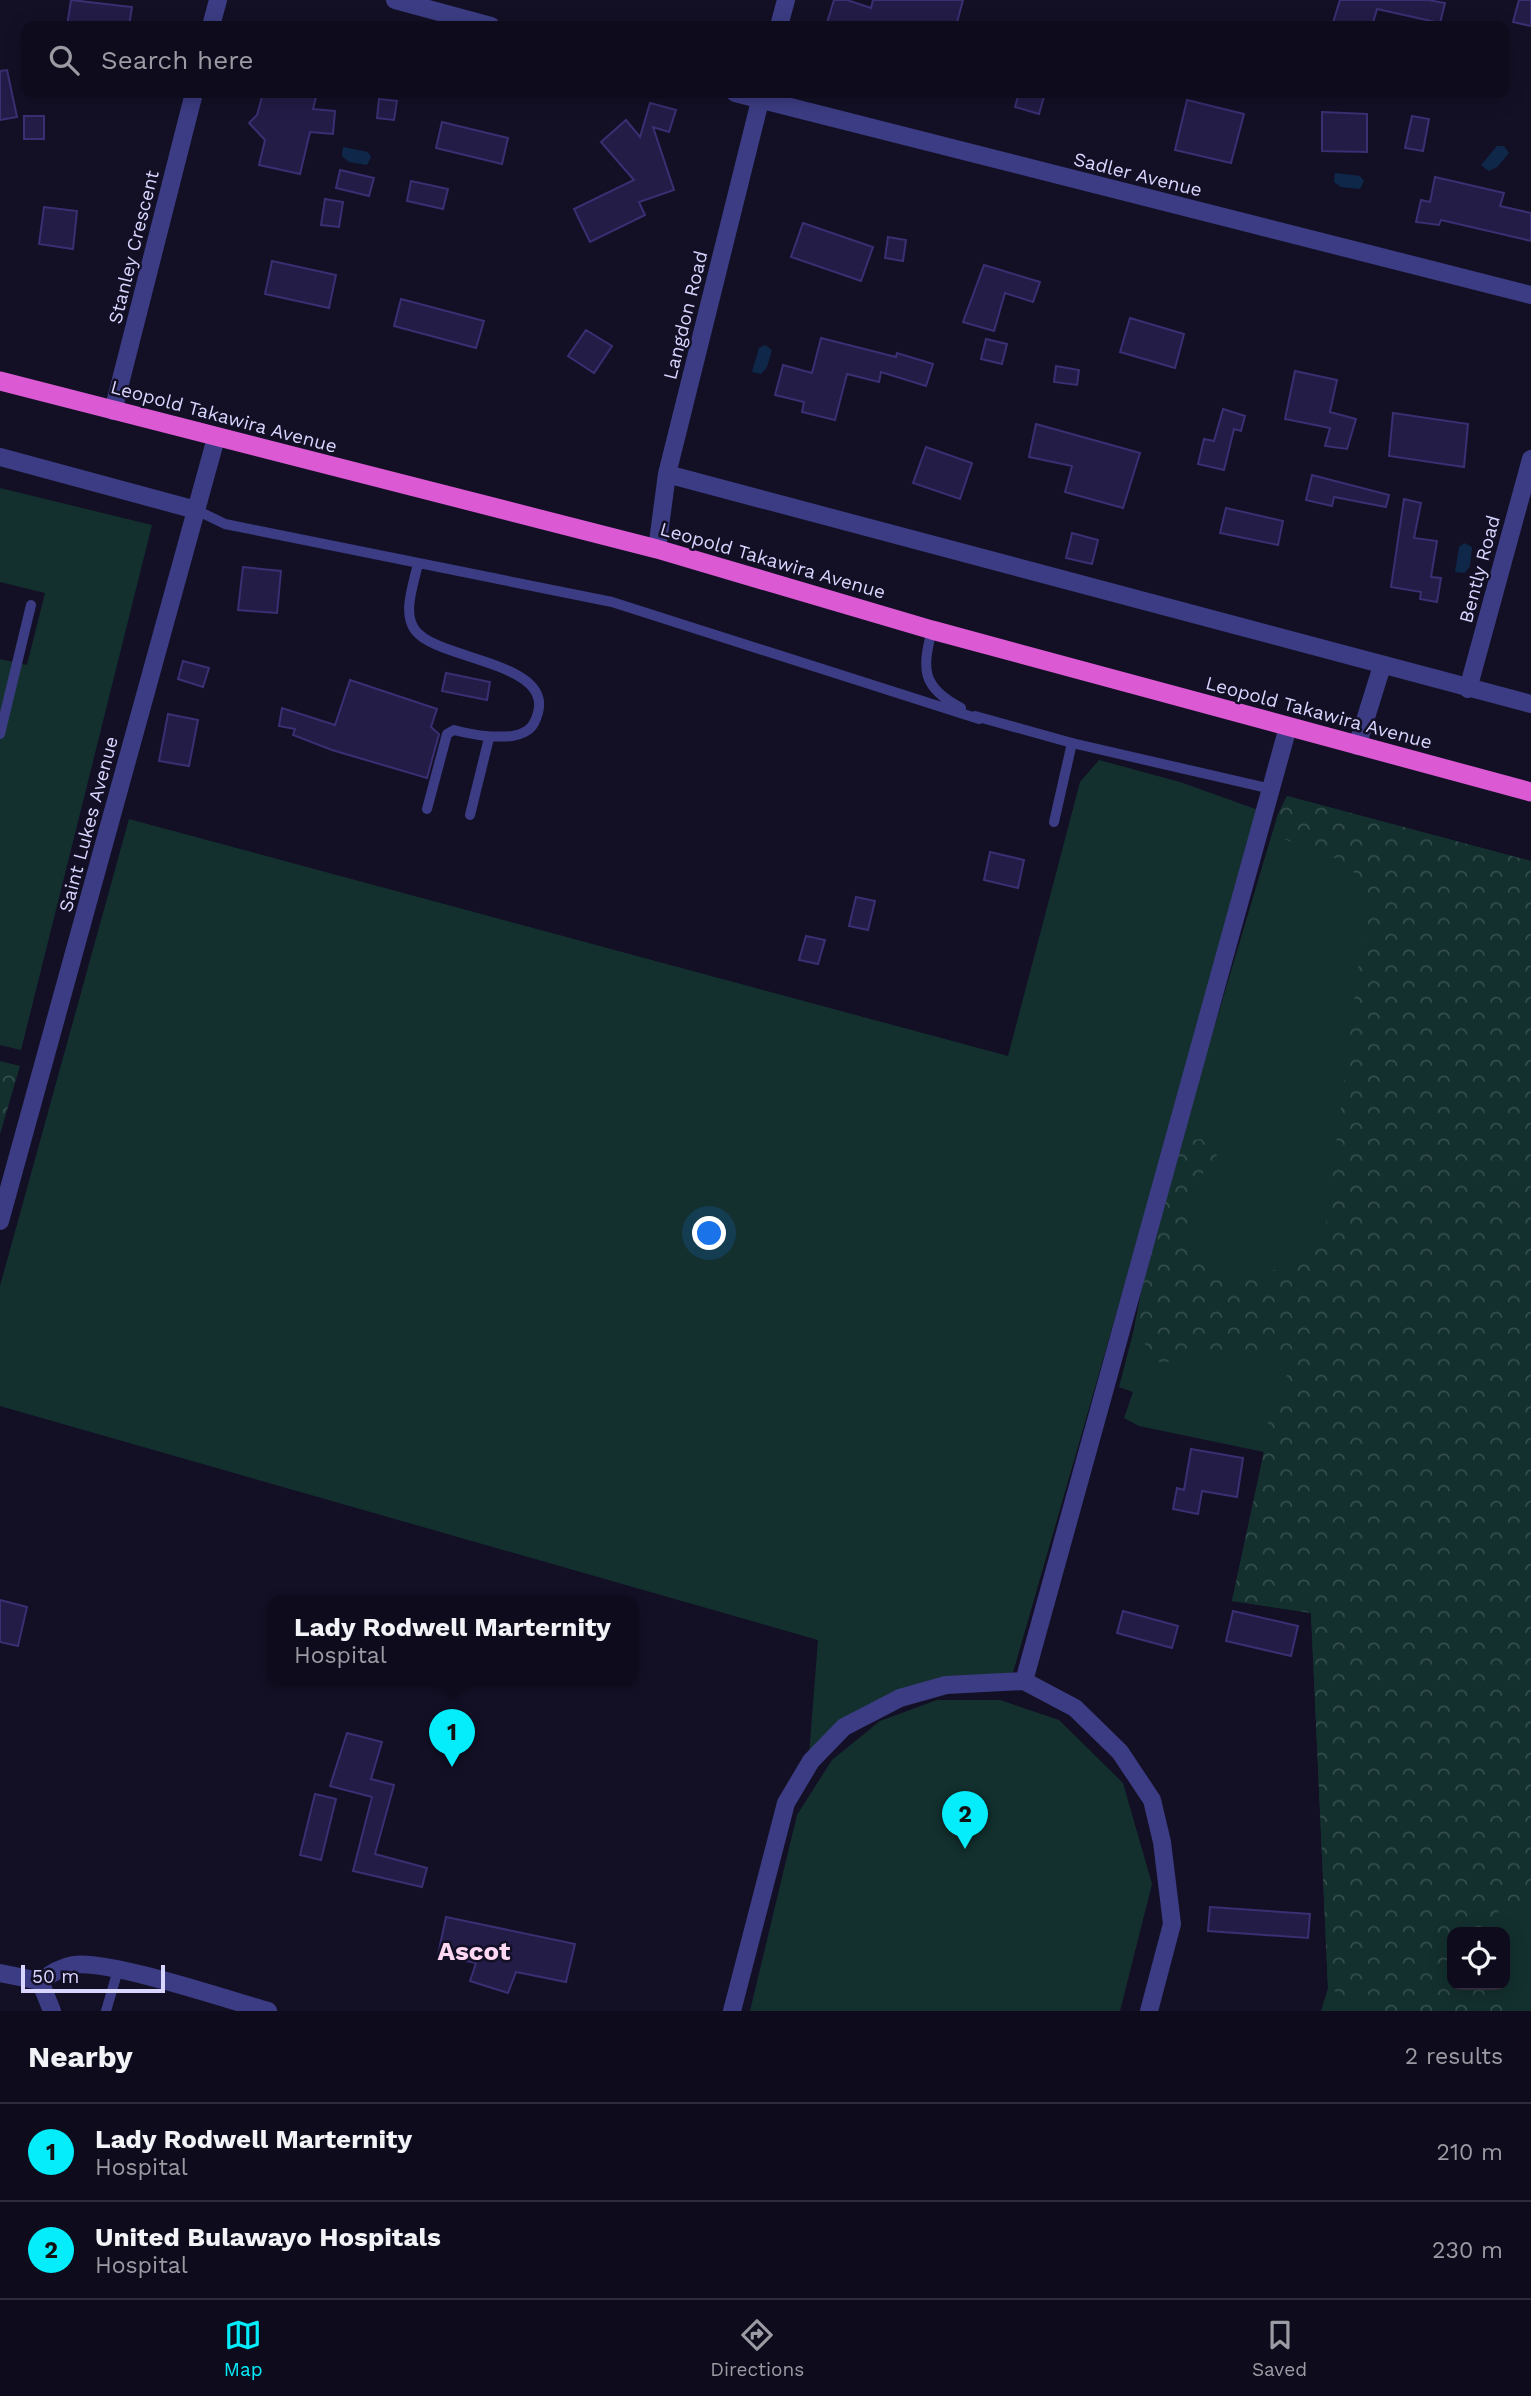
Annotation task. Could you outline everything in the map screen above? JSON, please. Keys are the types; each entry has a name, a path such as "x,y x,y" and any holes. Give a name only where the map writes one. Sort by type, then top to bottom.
{"highway":[{"name":"Leopold Takawira Avenue","path":"0,381 657,550 932,630 1531,792"}],"street":[{"path":"212,21 218,0"},
{"path":"395,0 473,21"},
{"path":"780,21 786,0"},
{"name":"Stanley Crescent","path":"113,411 193,98"},
{"name":"Langdon Road","path":"657,550 667,474 761,98"},
{"name":"Sadler Avenue","path":"769,98 1531,295"},
{"name":"Saint Lukes Avenue","path":"0,1221 216,438"},
{"path":"0,457 196,510"},
{"name":"Bently Road","path":"1468,689 1531,459"},
{"path":"667,474 1531,704"},
{"path":"1357,746 1382,666"},
{"path":"1024,1681 1288,727"},
{"path":"732,2011 786,1803 811,1761 844,1727 900,1698 946,1685 1024,1681 1075,1708 1119,1752 1152,1800 1162,1842 1172,1924 1149,2011"},
{"path":"0,1973 40,1981 58,1969 76,1964 118,1970 268,2011"},
{"path":"40,1981 52,2011"}],"lane":[{"path":"196,510 225,524 612,602 979,719 1271,789"},
{"path":"418,563 408,609 408,620 417,633 435,647 520,675 533,686 538,701 534,723 521,735 489,738 454,730 447,734 427,809"},
{"path":"0,734 31,605"},
{"path":"932,630 923,664 929,680 953,704 979,719"},
{"path":"470,815 489,738"},
{"path":"1054,822 1072,743"},
{"path":"106,2011 118,1970"}],"green space":[{"path":"0,488 152,525 21,1050 0,1045 0,659 27,665 45,593 0,582"},
{"path":"1099,760 1180,782 1261,811 1012,1676 946,1678 809,1755 818,1640 0,1406 0,1286 129,819 1008,1056 1080,782"},
{"path":"1287,796 1531,861 1531,2011 1321,2011 1328,1988 1311,1613 1232,1601 1264,1452 1139,1426 1124,1418 1133,1392 1119,1387 1148,1257 1277,817"},
{"path":"1287,796 1531,861 1531,1903 1497,1901 1500,1927 1447,1927 1447,1990 1506,1990 1503,2011 1378,2011 1373,2001 1356,2001 1328,1988 1311,1613 1232,1601 1264,1452 1270,1407 1288,1373 1269,1354 1252,1350 1229,1353 1189,1345 1177,1362 1158,1362 1134,1329 1148,1257 1180,1142 1201,1139 1217,1155 1196,1182 1187,1238 1201,1265 1244,1274 1296,1267 1325,1233 1367,899 1350,864 1276,836 1277,816"},
{"path":"0,1061 20,1066 0,1134"},
{"path":"937,1700 1000,1700 1059,1720 1123,1783 1152,1884 1120,2011 750,2011 797,1815 832,1760 880,1721"}],"water":[{"path":"1497,146 1504,146 1509,153 1497,167 1489,171 1481,165"},
{"path":"343,147 368,152 371,157 367,165 349,162 342,156"},
{"path":"1335,173 1360,176 1364,181 1360,189 1341,187 1334,182"},
{"path":"765,345 772,350 767,367 761,374 752,372 759,348"},
{"path":"1464,543 1472,547 1470,566 1465,573 1455,572 1459,547"}],"building":[{"path":"71,0 132,7 130,21 68,21"},
{"path":"834,0 847,0 871,8 873,0 963,0 957,21 828,21"},
{"path":"1340,0 1428,0 1445,3 1440,21 1377,9 1373,21 1334,21"},
{"path":"1519,0 1531,0 1531,26 1513,22"},
{"path":"7,70 17,117 0,120 0,71"},
{"path":"262,98 316,98 313,109 335,111 333,134 310,132 300,174 259,165 265,140 249,123 257,115"},
{"path":"1018,98 1044,98 1039,114 1015,107"},
{"path":"379,99 397,101 394,120 377,118"},
{"path":"1187,100 1244,114 1231,163 1175,150"},
{"path":"650,103 676,110 669,132 653,127 674,190 639,202 645,215 590,242 574,209 634,180 601,142 626,120 640,137"},
{"path":"1322,112 1367,114 1367,152 1322,151"},
{"path":"24,116 44,116 44,139 24,139"},
{"path":"1412,116 1429,119 1423,151 1405,148"},
{"path":"442,122 508,138 502,164 436,148"},
{"path":"340,170 374,178 369,196 336,188"},
{"path":"1435,177 1504,193 1500,206 1531,213 1531,241 1441,220 1439,225 1416,222 1421,200 1430,202"},
{"path":"411,181 448,189 443,209 407,201"},
{"path":"325,199 343,202 339,227 321,225"},
{"path":"44,207 77,211 73,249 39,244"},
{"path":"803,223 873,247 861,281 791,257"},
{"path":"888,237 906,240 903,261 885,258"},
{"path":"272,261 336,275 329,308 265,294"},
{"path":"984,265 1040,282 1033,302 1005,293 994,331 963,322"},
{"path":"401,299 484,321 476,348 394,326"},
{"path":"1130,318 1184,334 1175,368 1120,352"},
{"path":"586,330 612,346 594,373 568,356"},
{"path":"821,338 896,357 897,353 933,364 926,386 881,372 879,382 847,374 835,420 802,412 804,402 775,395 783,365 812,373"},
{"path":"986,339 1007,344 1002,364 981,359"},
{"path":"1056,366 1079,370 1077,385 1054,382"},
{"path":"1295,371 1337,380 1330,412 1356,419 1347,449 1325,446 1330,428 1285,419"},
{"path":"1223,409 1245,416 1241,431 1234,429 1224,470 1198,464 1204,439 1214,441"},
{"path":"1393,413 1468,424 1464,467 1389,456"},
{"path":"1036,424 1140,453 1123,508 1065,492 1072,466 1029,457"},
{"path":"926,447 972,463 960,499 913,483"},
{"path":"1312,475 1389,495 1386,507 1334,497 1332,506 1306,500"},
{"path":"1404,499 1421,503 1414,538 1437,541 1431,577 1441,578 1437,602 1420,599 1421,592 1391,587"},
{"path":"1226,508 1283,521 1278,545 1220,533"},
{"path":"1072,533 1098,540 1092,564 1066,558"},
{"path":"243,567 281,571 277,613 238,610"},
{"path":"183,661 209,668 203,687 178,679"},
{"path":"446,673 490,682 487,700 442,691"},
{"path":"350,680 437,709 431,727 439,734 427,778 332,750 293,735 295,729 279,726 282,708 335,725"},
{"path":"168,714 198,720 189,766 159,761"},
{"path":"990,852 1024,860 1018,888 984,880"},
{"path":"856,897 875,901 868,930 849,926"},
{"path":"806,936 825,940 818,964 799,960"},
{"path":"1191,1449 1243,1458 1237,1497 1202,1491 1198,1514 1173,1509 1177,1488 1184,1490"},
{"path":"0,1600 27,1607 18,1646 0,1642"},
{"path":"1123,1611 1178,1626 1172,1648 1117,1633"},
{"path":"1233,1611 1298,1626 1291,1656 1226,1641"},
{"path":"347,1733 382,1742 371,1779 394,1785 375,1854 427,1868 422,1887 353,1871 372,1797 330,1786"},
{"path":"315,1794 336,1799 321,1860 300,1855"},
{"path":"1210,1907 1310,1914 1308,1938 1208,1931"},
{"path":"446,1917 575,1944 566,1982 516,1972 508,1993 470,1981 476,1963 438,1955"}],"place":[{"name":"Lady Rodwell Marternity","path":"452,1767"},
{"name":"United Bulawayo Hospitals","path":"965,1849"}],"district":[{"name":"Ascot","path":"474,1951"}]}
